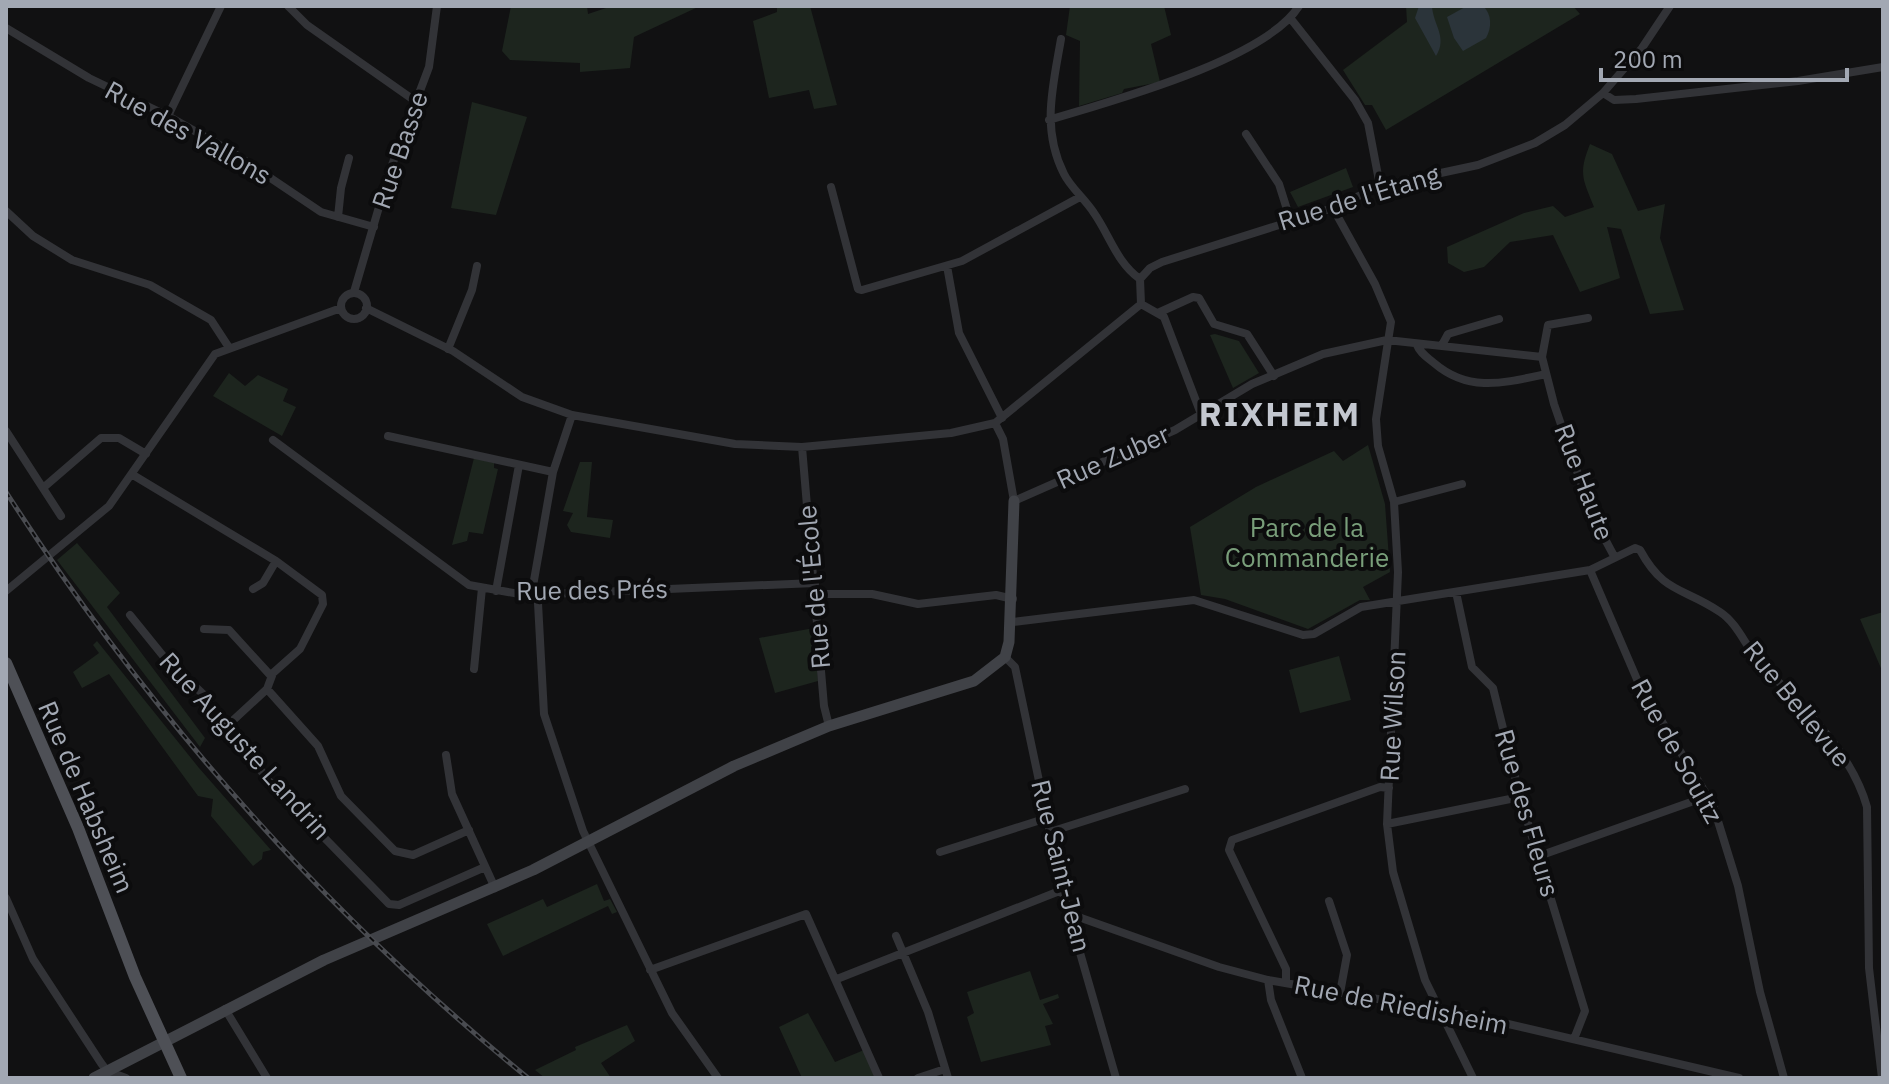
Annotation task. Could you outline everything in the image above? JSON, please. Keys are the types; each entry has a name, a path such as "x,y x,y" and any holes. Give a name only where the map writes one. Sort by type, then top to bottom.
{"main road":[{"path":"94,1078 225,1009 435,910 590,842 734,766 829,726 974,681 1005,657 1013,622 1014,501"},
{"name":"Rue de Habsheim","path":"6,663 126,947 141,973 145,992 181,1078"}],"street":[{"path":"168,116 221,6"},
{"path":"288,6 307,25 418,103"},
{"path":"1049,120 1170,82 1242,51 1291,19 1299,6"},
{"name":"Rue de l'Étang","path":"1140,279 1150,268 1162,262 1290,219 1333,208 1380,186 1478,165 1519,150 1558,130 1603,93 1642,48 1670,6"},
{"name":"Rue Basse","path":"354,292 389,173 418,103 429,65 434,8"},
{"path":"1291,19 1355,100 1368,123 1380,186"},
{"name":"Rue des Vallons","path":"6,28 89,78 168,116 232,152 321,212 374,227"},
{"path":"1061,39 1049,120 1064,175 1094,212 1125,267 1140,279 1141,304"},
{"path":"1603,93 1614,100 1636,99 1798,81 1883,67"},
{"path":"1246,134 1279,184 1290,219"},
{"path":"338,217 349,158"},
{"path":"831,187 858,289 947,266 983,252 1080,197"},
{"name":"Rue Wilson","path":"1333,208 1389,316 1376,419 1378,446 1394,502 1398,599 1387,824 1398,897 1439,1012 1473,1078"},
{"path":"6,211 33,236 72,260 150,285 211,320 228,346"},
{"path":"448,349 472,290 477,266"},
{"path":"947,266 959,333 998,420 1014,501"},
{"path":"354,292 365,300 366,308 362,316 353,319 345,316 341,308 344,297 354,292"},
{"path":"1160,312 1193,297 1199,298 1214,324 1247,334 1274,376"},
{"path":"366,308 448,349 522,397 572,415 735,444 802,447 951,433 998,420 1141,304"},
{"path":"1141,304 1160,312 1201,414"},
{"path":"6,591 101,513 133,475 215,354 228,346 306,323 341,308"},
{"path":"1387,340 1542,357 1548,325 1588,318"},
{"path":"1442,345 1448,334 1499,319"},
{"name":"Rue Zuber","path":"1014,501 1175,430 1252,384 1323,354 1387,340"},
{"path":"1417,345 1445,372 1466,382 1494,385 1546,374"},
{"name":"Rue Haute","path":"1013,622 1194,600 1303,635 1314,634 1361,607 1590,570 1614,556 1592,515 1542,357"},
{"path":"572,415 553,472 533,586 544,714 590,842 650,970 672,1013 718,1078"},
{"path":"6,431 61,516"},
{"path":"388,436 553,472"},
{"path":"43,488 101,438 119,438 146,454"},
{"name":"Rue des Prés","path":"273,440 462,581 482,588 535,594 815,583"},
{"name":"Rue de l'École","path":"802,447 824,706 829,726"},
{"path":"496,591 519,465"},
{"path":"133,475 276,561 318,590 323,601 300,649 271,676 267,689 228,725"},
{"path":"1394,502 1462,484"},
{"name":"Rue Bellevue","path":"1614,556 1635,548 1640,550 1664,584 1722,613 1757,658 1807,710 1861,787 1867,807 1869,968 1882,1078"},
{"path":"253,589 263,583 276,561"},
{"name":"Rue de Soultz","path":"1590,570 1639,684 1708,796 1738,886 1760,992 1784,1078"},
{"path":"474,669 482,588"},
{"name":"Rue des Fleurs","path":"1456,592 1472,667 1493,688 1520,797 1585,1011 1574,1039"},
{"path":"815,594 872,594 931,604 996,595 1013,599"},
{"name":"Rue Auguste Landrin","path":"130,615 228,725 268,780 392,906 485,867"},
{"path":"204,629 229,630 271,676"},
{"name":"Rue Saint-Jean","path":"1005,657 1015,667 1062,890 1116,1078"},
{"path":"267,689 318,746 341,796 395,851 413,855 469,830"},
{"path":"446,755 449,783 493,884"},
{"path":"1286,983 1286,969 1229,850 1232,840 1380,787 1389,788"},
{"path":"1050,832 1185,789"},
{"path":"1539,856 1708,796"},
{"path":"1387,824 1520,797"},
{"path":"940,852 1047,818"},
{"path":"837,979 1062,890"},
{"path":"6,898 33,959 107,1071 126,1078"},
{"path":"1329,901 1347,955 1340,993"},
{"path":"650,970 800,914 811,919 879,1078"},
{"name":"Rue de Riedisheim","path":"1070,914 1193,959 1268,980 1470,1015 1739,1078"},
{"path":"896,936 928,1012 946,1073 918,1078"},
{"path":"1268,980 1271,1000 1302,1078"},
{"path":"225,1009 267,1078"}],"green space":[{"path":"511,6 587,6 588,14 612,6 700,6 634,37 630,68 580,72 580,63 510,60 502,51"},
{"path":"777,6 810,6 837,105 814,109 809,90 769,98 753,21 777,12"},
{"path":"1070,6 1164,6 1171,35 1151,44 1160,82 1124,89 1122,93 1079,106 1080,41 1066,35"},
{"path":"1406,6 1573,6 1580,14 1386,130 1372,105 1365,105 1343,70 1407,22"},
{"path":"472,102 527,117 496,215 451,208"},
{"path":"1590,144 1612,154 1638,211 1665,204 1660,238 1684,310 1650,314 1621,229 1607,227 1620,278 1580,292 1553,235 1510,242 1484,267 1464,272 1448,263 1447,247 1524,213 1553,206 1565,217 1594,207 1583,176"},
{"path":"1346,168 1353,187 1298,207 1290,192"},
{"path":"1210,335 1239,341 1259,373 1233,388"},
{"path":"229,373 245,386 258,375 288,389 283,401 296,407 282,436 213,396"},
{"name":"Parc de la Commanderie","path":"1368,445 1385,504 1390,572 1363,587 1370,600 1360,600 1308,629 1225,599 1201,595 1190,527 1256,487 1334,451 1343,461"},
{"path":"474,458 494,463 494,468 498,469 483,534 469,532 467,541 452,545"},
{"path":"580,462 592,462 587,517 613,520 610,538 571,532 567,525 573,513 563,511"},
{"path":"77,543 120,593 107,607 205,738 200,747 57,560"},
{"path":"1883,612 1883,673 1860,619"},
{"path":"814,628 818,681 775,693 759,638"},
{"path":"97,641 199,768 271,850 263,852 262,859 253,866 211,816 213,799 198,796 109,674 82,688 73,672 99,653 93,645"},
{"path":"1339,656 1351,700 1300,713 1289,670"},
{"path":"597,884 604,901 610,899 617,912 612,914 608,906 503,956 487,924 543,899 547,907"},
{"path":"1030,971 1040,1000 1058,994 1059,998 1043,1004 1053,1024 1045,1026 1051,1045 981,1062 967,1017 974,1013 967,992"},
{"path":"808,1013 835,1062 864,1050 875,1078 802,1078 779,1027"},
{"path":"627,1025 635,1041 601,1063 611,1078 545,1078 535,1070 576,1050 575,1047"}],"shaded area":[{"path":"1419,6 1432,6 1441,43 1436,56 1415,18"},
{"path":"1467,6 1483,6 1488,13 1490,26 1486,38 1463,51 1454,38 1447,17"}],"railway":[{"path":"6,492 119,653 244,806 380,947 528,1078"}],"district":[{"name":"RIXHEIM","path":"1280,414"}]}
